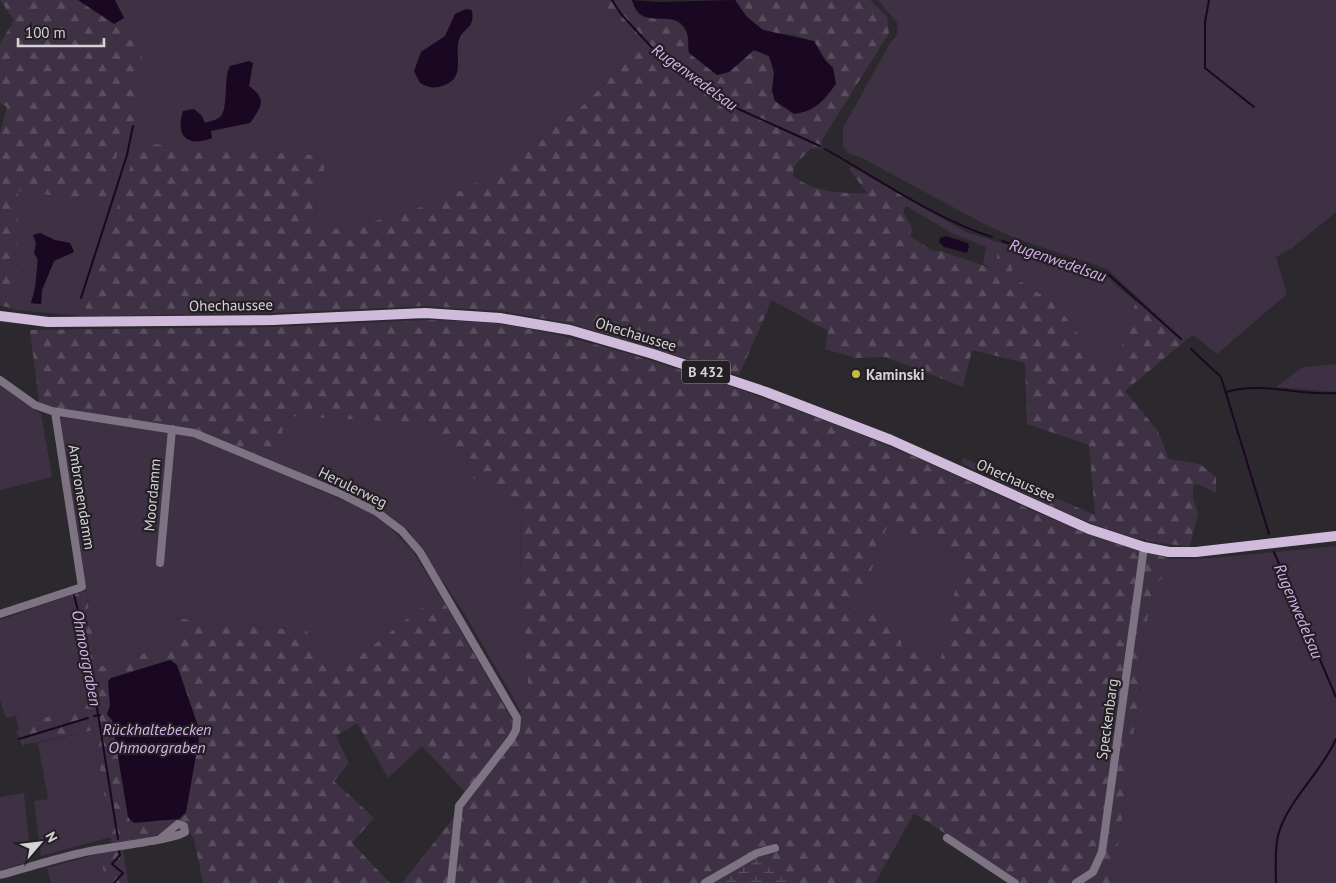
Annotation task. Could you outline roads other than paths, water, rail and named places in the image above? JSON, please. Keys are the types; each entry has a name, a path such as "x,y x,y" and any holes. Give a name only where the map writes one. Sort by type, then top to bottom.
{"main road":[{"name":"Ohechaussee","path":"0,314 14,318 48,322 234,320 425,313 500,318 570,330 654,354 766,392 891,440 1089,529 1144,547 1170,552 1196,552 1336,536"}],"street":[{"name":"Herulerweg","path":"0,380 35,405 55,412 172,428 207,438 362,503 392,522 420,552 517,718 516,730 511,738 459,806 451,883"},
{"name":"Ambronendamm","path":"0,614 82,587 55,412"},
{"name":"Moordamm","path":"160,564 172,428"},
{"name":"Speckenbarg","path":"1076,883 1094,872 1102,852 1144,547"},
{"path":"0,875 88,851 161,838"},
{"path":"947,838 1015,883"},
{"path":"705,883 756,853 775,848"}],"water":[{"path":"78,0 115,0 124,18 114,24"},
{"path":"632,0 659,2 735,0 746,16 763,30 814,41 825,60 833,68 836,84 814,108 794,114 775,101 772,91 774,72 769,56 754,50 729,72 717,75 689,53 688,35 682,25 668,19 643,16 637,10"},
{"path":"466,9 472,10 473,16 471,25 459,40 458,65 455,77 445,85 438,87 429,87 420,83 414,71 421,52 445,36 455,14"},
{"path":"249,61 253,63 249,86 258,95 261,103 250,123 211,131 212,138 203,141 190,140 185,137 181,127 183,111 194,109 202,116 205,123 219,118 223,113 230,66"},
{"path":"40,233 55,240 70,243 74,252 54,261 42,290 41,304 31,303 35,289 38,259 34,253 36,243 33,235"},
{"path":"946,236 968,243 967,253 944,247 939,242 940,238"},
{"name":"Rückhaltebecken Ohmoorgraben","path":"170,660 177,665 200,732 186,812 179,819 134,823 128,817 112,720 107,714 110,706 108,681 111,678"}],"waterway":[{"name":"Rugenwedelsau","path":"612,0 621,14 654,50 734,107 820,146"},
{"path":"1209,0 1205,22 1205,68 1254,107"},
{"path":"81,298 127,155 133,126"},
{"name":"Rugenwedelsau","path":"825,149 927,209 992,237"},
{"name":"Rugenwedelsau","path":"1002,241 1108,274 1181,339"},
{"name":"Rugenwedelsau","path":"1191,349 1221,377 1269,534"},
{"path":"1226,392 1240,389 1267,388 1309,393 1336,393"},
{"name":"Rugenwedelsau","path":"1274,552 1336,697"},
{"name":"Ohmoorgraben","path":"74,595 87,645 118,839"},
{"name":"Ohmoorgraben","path":"94,716 100,715"},
{"path":"19,739 88,718"},
{"name":"Rugenwedelsau","path":"1276,883 1276,844 1279,832 1290,808 1322,763 1336,739"},
{"name":"Ohmoorgraben","path":"114,883 123,873 112,864 120,855 119,851"}],"place":[{"name":"Kaminski","path":"856,374"}]}
